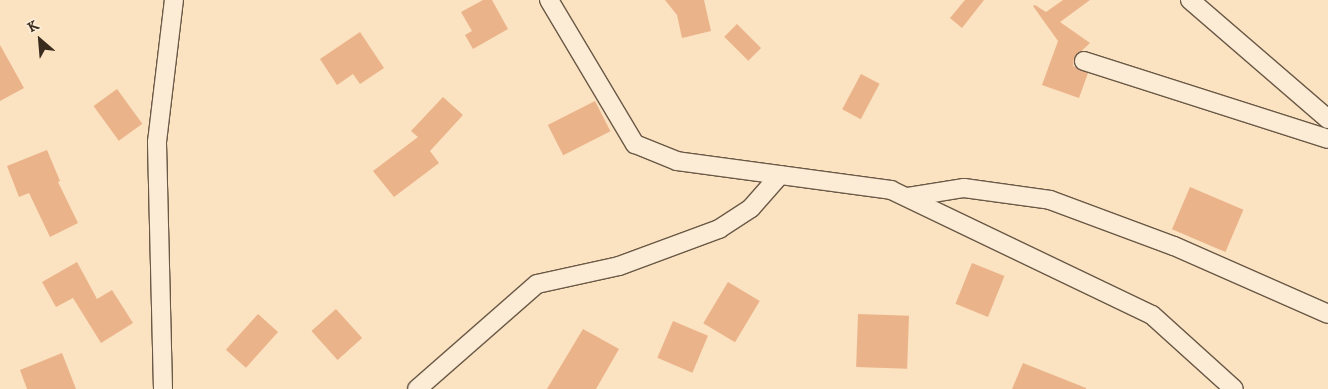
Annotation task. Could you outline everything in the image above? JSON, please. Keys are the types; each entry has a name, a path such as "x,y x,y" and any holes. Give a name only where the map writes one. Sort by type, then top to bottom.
{"street":[{"path":"163,389 157,142 174,0"},
{"path":"549,0 635,144 677,161 891,190 1152,316 1234,389"},
{"path":"1190,0 1328,119"},
{"path":"1084,61 1328,139"},
{"path":"417,389 537,284 619,266 719,229 751,208 780,175"},
{"path":"908,197 964,188 1050,200 1174,246 1328,314"}],"building":[{"path":"483,0 492,0 508,29 473,49 465,35 472,31 461,12"},
{"path":"665,0 704,0 711,31 682,38 677,15"},
{"path":"965,0 984,0 962,28 950,18"},
{"path":"1063,0 1090,0 1060,22 1090,43 1074,58 1073,66 1088,73 1079,98 1042,85 1058,41 1033,6 1035,5 1046,12"},
{"path":"737,24 761,48 748,61 724,37"},
{"path":"360,32 384,68 360,84 353,74 337,85 320,59"},
{"path":"0,45 24,88 0,101"},
{"path":"861,74 880,84 861,119 842,109"},
{"path":"117,89 142,124 119,141 94,106"},
{"path":"443,97 463,115 430,151 439,163 394,197 373,171 418,137 411,131"},
{"path":"595,101 610,131 563,155 548,125"},
{"path":"47,150 60,181 58,182 78,223 50,237 29,193 19,197 7,166"},
{"path":"1190,187 1243,210 1225,252 1172,229"},
{"path":"77,262 97,299 112,290 133,323 101,343 73,298 56,307 42,282"},
{"path":"972,263 1004,276 988,317 956,304"},
{"path":"728,282 760,301 735,342 703,323"},
{"path":"336,309 362,338 338,360 311,331"},
{"path":"258,314 278,332 246,368 226,350"},
{"path":"858,314 909,316 907,369 856,367"},
{"path":"673,321 708,336 692,373 657,358"},
{"path":"583,329 619,349 596,389 547,389"},
{"path":"62,353 76,389 27,389 20,370"},
{"path":"1023,363 1086,388 1086,389 1012,389"}]}
